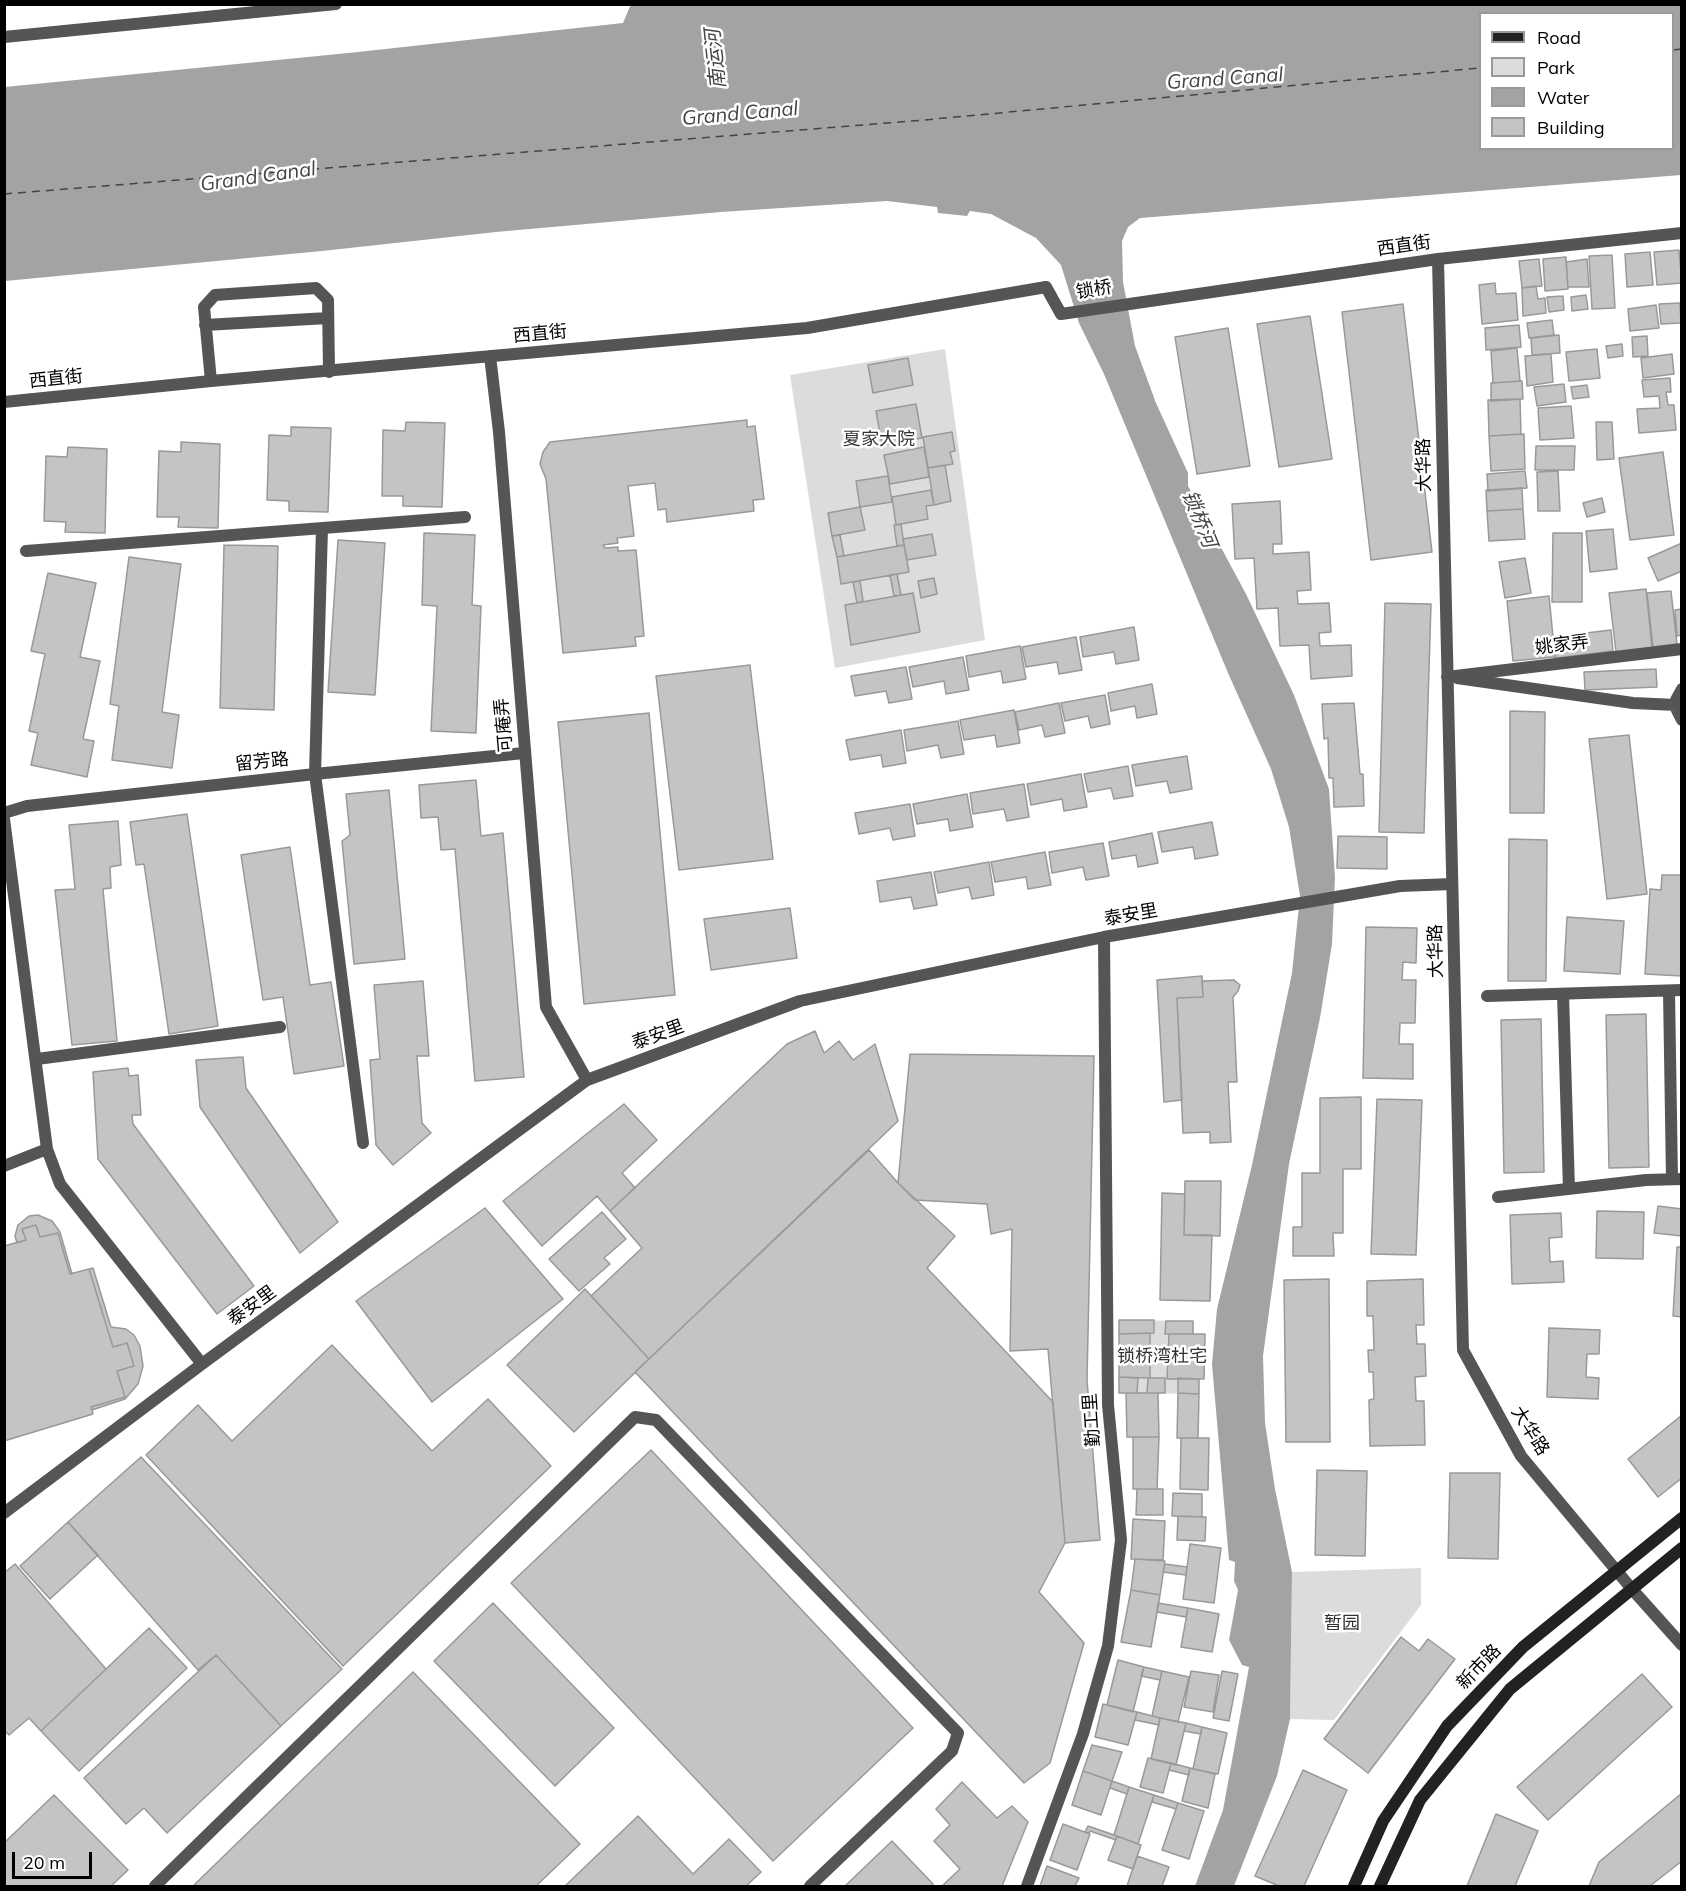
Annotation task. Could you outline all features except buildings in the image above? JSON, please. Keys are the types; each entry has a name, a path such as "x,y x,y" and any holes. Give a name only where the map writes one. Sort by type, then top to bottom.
{"street":[{"path":"4,37 336,4"},
{"name":"西直街","path":"1132,303 1438,259 1682,232"},
{"name":"大华路","path":"1438,259 1463,1350 1521,1456 1631,1588 1682,1644"},
{"name":"西直街","path":"4,402 211,381 807,328 1046,287 1061,314"},
{"path":"211,381 204,307 215,295 316,288 328,300 329,372"},
{"name":"锁桥","path":"1061,314 1132,303"},
{"path":"205,325 328,318"},
{"name":"可庵弄","path":"490,356 500,444 546,1007 587,1080"},
{"path":"26,551 465,517"},
{"path":"322,528 315,774 363,1143"},
{"name":"姚家弄","path":"1447,677 1682,649"},
{"path":"1447,677 1633,703 1676,705"},
{"path":"1682,688 1676,700 1678,716 1682,720"},
{"name":"留芳路","path":"4,813 27,806 524,753"},
{"path":"4,819 47,1149 60,1184 202,1364"},
{"name":"泰安里","path":"4,1513 587,1080 800,1001 1104,937 1400,886 1452,884"},
{"name":"勤工里","path":"1027,1887 1083,1734 1105,1657 1121,1540 1108,1406 1104,937"},
{"path":"1487,996 1675,990 1677,1179 1646,1180 1498,1197"},
{"path":"1563,993 1569,1189"},
{"path":"37,1059 280,1027"},
{"path":"4,1166 47,1149"},
{"path":"155,1887 635,1417 656,1420 958,1733 952,1751 810,1887"},
{"name":"新市路","path":"1354,1887 1383,1821 1447,1726 1523,1647 1682,1518"},
{"name":"新市路","path":"1380,1887 1420,1800 1510,1689 1682,1548"}],"green space":[{"name":"夏家大院","path":"945,349 985,640 835,668 790,375"},
{"name":"锁桥湾杜宅","path":"1119,1320 1193,1321 1193,1334 1205,1334 1204,1379 1199,1379 1199,1394 1119,1393"},
{"name":"暂园","path":"1421,1568 1421,1605 1334,1720 1290,1719 1292,1572"}],"water":[{"path":"631,4 1681,5 1681,175 1140,218 1128,227 1122,241 1123,282 1135,346 1156,403 1188,473 1188,486 1246,594 1294,695 1329,789 1335,877 1332,944 1320,1018 1289,1164 1263,1356 1265,1423 1275,1489 1292,1572 1290,1719 1277,1776 1234,1886 1195,1886 1223,1810 1249,1667 1242,1665 1229,1640 1238,1590 1234,1581 1235,1562 1229,1560 1212,1364 1217,1309 1252,1165 1292,973 1300,896 1289,827 1271,769 1228,673 1104,374 1079,323 1061,265 1036,238 991,214 970,211 967,216 938,213 937,207 887,201 721,212 496,232 5,281 5,87 623,23"}],"ferry route":[{"path":"1674,50 1682,49"},
{"path":"4,194 924,120 1479,68"}],"water label":[{"name":"南运河","path":"716,59"},
{"name":"Grand Canal","path":"1225,79"},
{"name":"Grand Canal","path":"740,114"},
{"name":"Grand Canal","path":"258,177"},
{"name":"锁桥河","path":"1199,519"}]}
